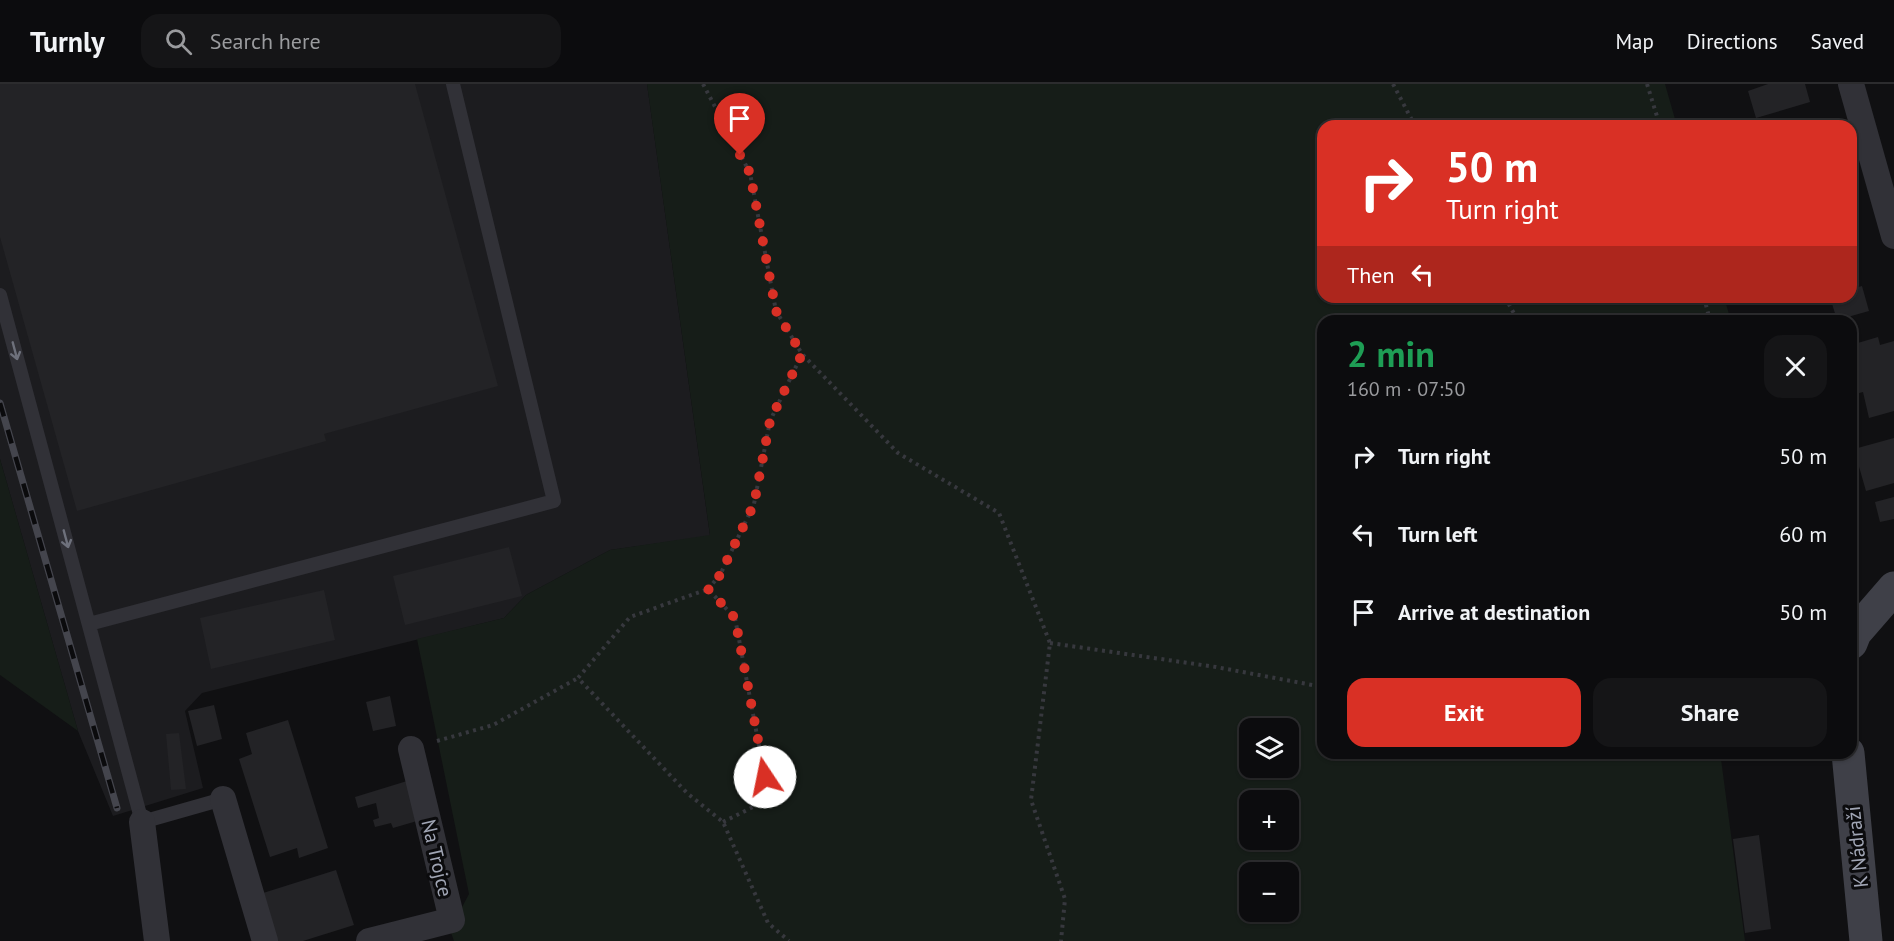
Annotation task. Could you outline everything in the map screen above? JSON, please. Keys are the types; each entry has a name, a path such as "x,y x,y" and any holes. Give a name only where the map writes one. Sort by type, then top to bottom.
{"main road":[{"path":"1857,630 1894,588"},
{"name":"K Nádraží","path":"1849,759 1866,941"}],"street":[{"path":"1851,84 1894,236"},
{"name":"Na Trojce","path":"369,941 452,920 411,749"},
{"path":"223,799 265,941"},
{"path":"142,822 157,941"}],"lane":[{"path":"89,624 554,501 453,84"},
{"path":"0,295 142,822 223,799"}],"path":[{"path":"703,84 750,173 776,311 802,354 898,453 999,513 1050,643 1032,800 1065,899 1061,941"},
{"path":"1393,84 1411,120"},
{"path":"1647,84 1658,120"},
{"path":"411,749 493,725 578,678 630,617 708,589 720,575 754,504 770,421 802,354"},
{"path":"708,589 735,618 770,799 723,822"},
{"path":"1050,643 1216,667 1317,686"},
{"path":"578,678 687,793 723,822 768,923 789,941"}],"shaded area":[{"path":"0,84 647,84 710,536 610,550 526,595 504,618 202,693 185,711 203,788 113,816 78,731 0,459"},
{"path":"647,84 1665,84 1675,120 1317,120 1317,303 1726,303 1729,315 1317,315 1317,759 1721,759 1745,941 454,941 450,930 469,894 417,639 504,618 526,595 610,550 710,535"},
{"path":"0,459 78,731 0,675"}],"building":[{"path":"0,84 415,84 498,386 324,434 326,441 77,511 0,237"},
{"path":"1768,84 1805,84 1810,102 1756,118 1748,91"},
{"path":"1862,286 1869,311 1855,315 1835,315 1832,303 1857,303 1857,287"},
{"path":"1878,337 1880,345 1894,341 1894,411 1869,418 1863,392 1857,394 1857,343"},
{"path":"1894,438 1894,483 1866,491 1857,460 1857,448"},
{"path":"1894,497 1894,519 1880,522 1875,502"},
{"path":"509,547 522,596 405,625 393,576"},
{"path":"324,590 335,640 211,669 200,618"},
{"path":"390,696 396,726 373,731 366,702"},
{"path":"214,705 222,739 197,746 188,711"},
{"path":"288,720 328,848 299,858 297,848 270,857 239,759 252,754 246,733"},
{"path":"179,733 186,789 171,790 166,734"},
{"path":"407,781 417,821 393,828 391,823 375,827 373,820 379,818 376,803 358,808 355,797"},
{"path":"1759,835 1771,929 1745,933 1733,839"},
{"path":"336,870 354,925 303,941 276,941 260,894"}],"railway":[{"path":"0,403 117,808"}],"route":[{"path":"740,155 750,173 776,311 802,354 770,421 754,504 720,575 708,589 735,618 765,777"}]}
